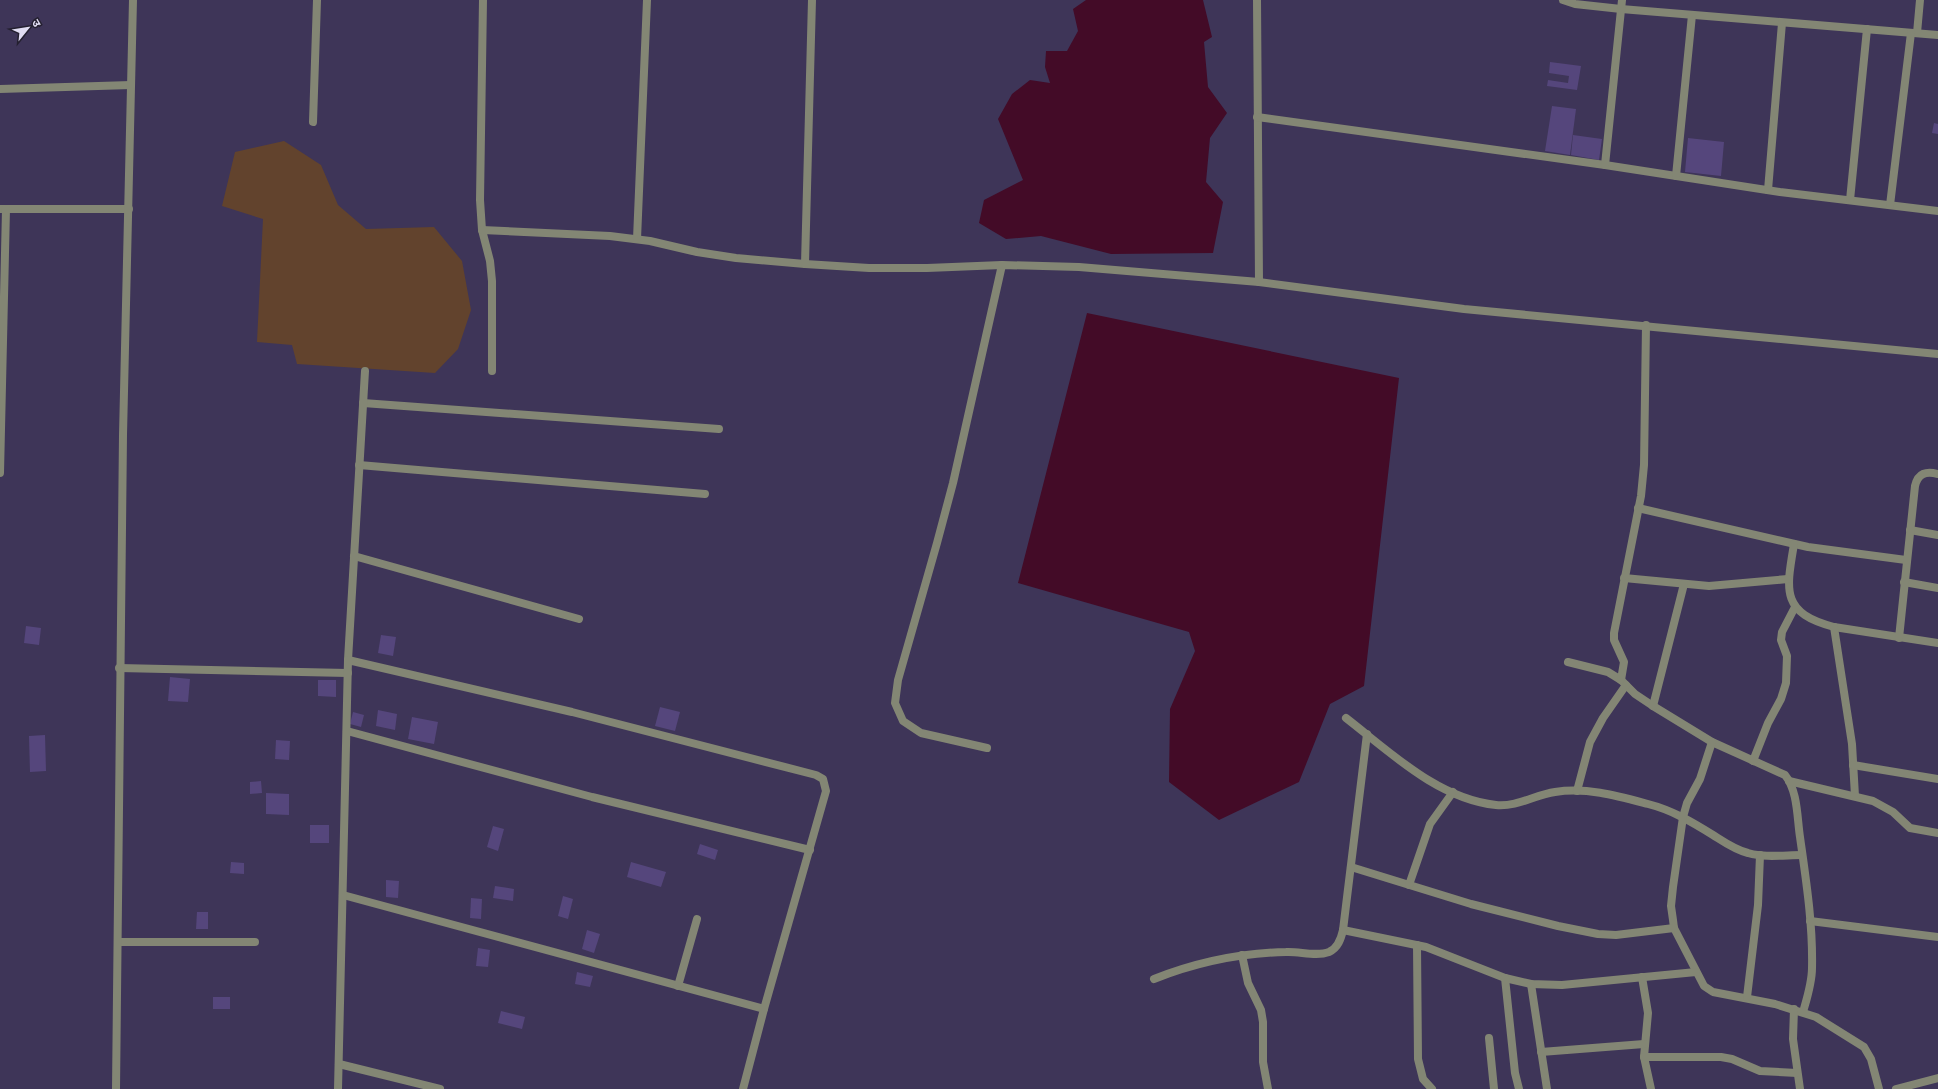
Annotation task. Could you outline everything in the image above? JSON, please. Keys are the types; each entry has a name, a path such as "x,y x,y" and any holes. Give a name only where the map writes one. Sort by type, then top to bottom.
{"street":[{"path":"116,1089 123,435 130,209 133,0"},
{"path":"313,122 317,0"},
{"path":"483,0 480,169 482,230 490,261 492,281 492,371"},
{"path":"637,240 647,0"},
{"path":"805,264 812,0"},
{"path":"1256,0 1259,282"},
{"path":"1563,0 1575,4 1621,9 1938,35"},
{"path":"1605,165 1622,0"},
{"path":"1890,205 1920,0"},
{"path":"1676,176 1692,15"},
{"path":"1768,190 1782,22"},
{"path":"1850,200 1868,30"},
{"path":"0,89 131,85"},
{"path":"1257,117 1605,165 1768,190 1938,211"},
{"path":"0,473 3,209 130,209"},
{"path":"482,230 610,236 736,258 805,264 869,268 1002,265 1079,267 1259,282 1464,308 1938,354"},
{"path":"987,748 921,733 903,720 895,703 898,680 953,483 1002,265"},
{"path":"1578,791 1590,742 1624,682 1624,662 1614,640 1624,578 1638,508 1644,465 1646,325"},
{"path":"338,1089 348,660 365,371"},
{"path":"363,403 719,429"},
{"path":"359,465 705,494"},
{"path":"1899,638 1906,560 1917,478 1923,473 1938,474"},
{"path":"1638,508 1794,544 1906,560"},
{"path":"1910,530 1938,535"},
{"path":"1794,544 1788,579 1788,589 1798,612 1834,627 1938,643"},
{"path":"354,556 579,619"},
{"path":"1624,578 1716,586 1788,579"},
{"path":"1904,582 1938,588"},
{"path":"1653,706 1684,584"},
{"path":"1753,761 1768,723 1781,699 1786,682 1787,656 1782,640 1782,632 1796,607"},
{"path":"1834,627 1852,744 1855,796"},
{"path":"348,660 572,712 816,775 822,778 826,791 764,1009 743,1089"},
{"path":"1568,662 1608,672 1624,682 1653,706 1712,742 1785,775 1789,781 1794,800 1810,921 1812,968 1808,995 1803,1012"},
{"path":"120,668 348,674"},
{"path":"1346,718 1418,772 1453,792 1479,801 1508,804 1555,792 1578,791 1605,794 1672,811 1732,847 1747,853 1760,856 1802,855"},
{"path":"347,730 592,797 810,850"},
{"path":"1154,979 1204,961 1242,955 1287,952 1328,953 1335,948 1340,940 1343,930 1367,734"},
{"path":"1712,742 1700,779 1687,803 1683,817 1671,906 1674,928 1704,986 1713,992 1794,1009 1816,1017 1864,1047 1871,1059 1879,1089"},
{"path":"1853,765 1938,779"},
{"path":"1789,781 1873,801 1885,806 1910,828 1938,833"},
{"path":"1409,885 1430,824 1453,792"},
{"path":"1747,998 1758,905 1760,856"},
{"path":"1351,867 1471,904 1558,926 1598,934 1616,935 1674,928"},
{"path":"343,895 764,1009"},
{"path":"678,986 697,919"},
{"path":"1810,921 1938,937"},
{"path":"1343,930 1417,945 1450,955 1473,967 1505,978 1532,984 1562,985 1696,972"},
{"path":"118,942 255,942"},
{"path":"1417,945 1418,1059 1423,1079 1432,1089"},
{"path":"1242,955 1248,983 1261,1010 1263,1022 1263,1062 1268,1089"},
{"path":"1642,977 1648,1013 1644,1057 1651,1089"},
{"path":"1505,978 1513,1041 1515,1073 1519,1089"},
{"path":"1532,984 1546,1089"},
{"path":"1794,1009 1792,1039 1800,1089"},
{"path":"1488,1038 1494,1089"},
{"path":"1541,1052 1644,1044"},
{"path":"1644,1057 1721,1057 1732,1059 1760,1071 1797,1073"},
{"path":"339,1064 440,1089"},
{"path":"1896,1089 1938,1078"}],"shaded area":[{"path":"1086,0 1203,0 1212,37 1204,42 1208,87 1227,113 1210,138 1206,182 1223,202 1213,253 1111,254 1041,236 1006,239 979,223 984,200 1023,180 998,119 1012,94 1030,80 1050,83 1045,67 1046,51 1067,51 1078,31 1073,9"},
{"path":"284,141 321,165 338,205 366,229 434,227 462,261 471,310 458,349 435,373 297,364 292,345 257,342 263,219 222,206 235,152"},
{"path":"1087,313 1399,378 1364,686 1330,704 1299,782 1219,820 1169,782 1170,709 1195,651 1189,632 1018,583"}],"building":[{"path":"1550,62 1581,66 1577,90 1547,86 1548,80 1568,83 1569,76 1549,73"},
{"path":"1552,106 1576,109 1570,155 1545,151"},
{"path":"1934,123 1938,124 1938,134 1932,133"},
{"path":"1573,135 1602,139 1599,160 1571,155"},
{"path":"1688,138 1724,142 1721,176 1685,172"},
{"path":"26,626 41,628 39,645 24,643"},
{"path":"381,635 396,637 393,656 378,653"},
{"path":"170,677 190,679 188,702 168,701"},
{"path":"318,680 336,680 336,697 318,696"},
{"path":"660,707 680,712 675,731 655,726"},
{"path":"378,710 397,714 395,730 376,726"},
{"path":"353,712 364,715 361,727 350,724"},
{"path":"412,717 438,722 434,744 408,739"},
{"path":"45,735 46,771 30,772 29,736"},
{"path":"276,740 290,741 289,760 275,759"},
{"path":"261,781 262,793 250,794 250,782"},
{"path":"266,793 289,794 289,815 266,814"},
{"path":"310,825 329,825 329,843 310,843"},
{"path":"493,826 504,829 498,851 487,847"},
{"path":"700,844 718,850 715,860 697,854"},
{"path":"231,862 244,863 244,874 230,873"},
{"path":"631,862 666,872 661,887 627,877"},
{"path":"386,880 399,881 398,898 386,897"},
{"path":"495,886 514,889 513,901 493,898"},
{"path":"563,896 573,899 568,919 558,916"},
{"path":"471,898 482,899 481,919 470,918"},
{"path":"197,912 208,912 208,929 196,929"},
{"path":"587,930 600,934 594,953 582,949"},
{"path":"478,948 490,950 488,967 476,966"},
{"path":"577,972 593,976 590,987 575,984"},
{"path":"213,997 230,997 230,1009 213,1009"},
{"path":"501,1011 525,1017 522,1029 498,1023"}]}
